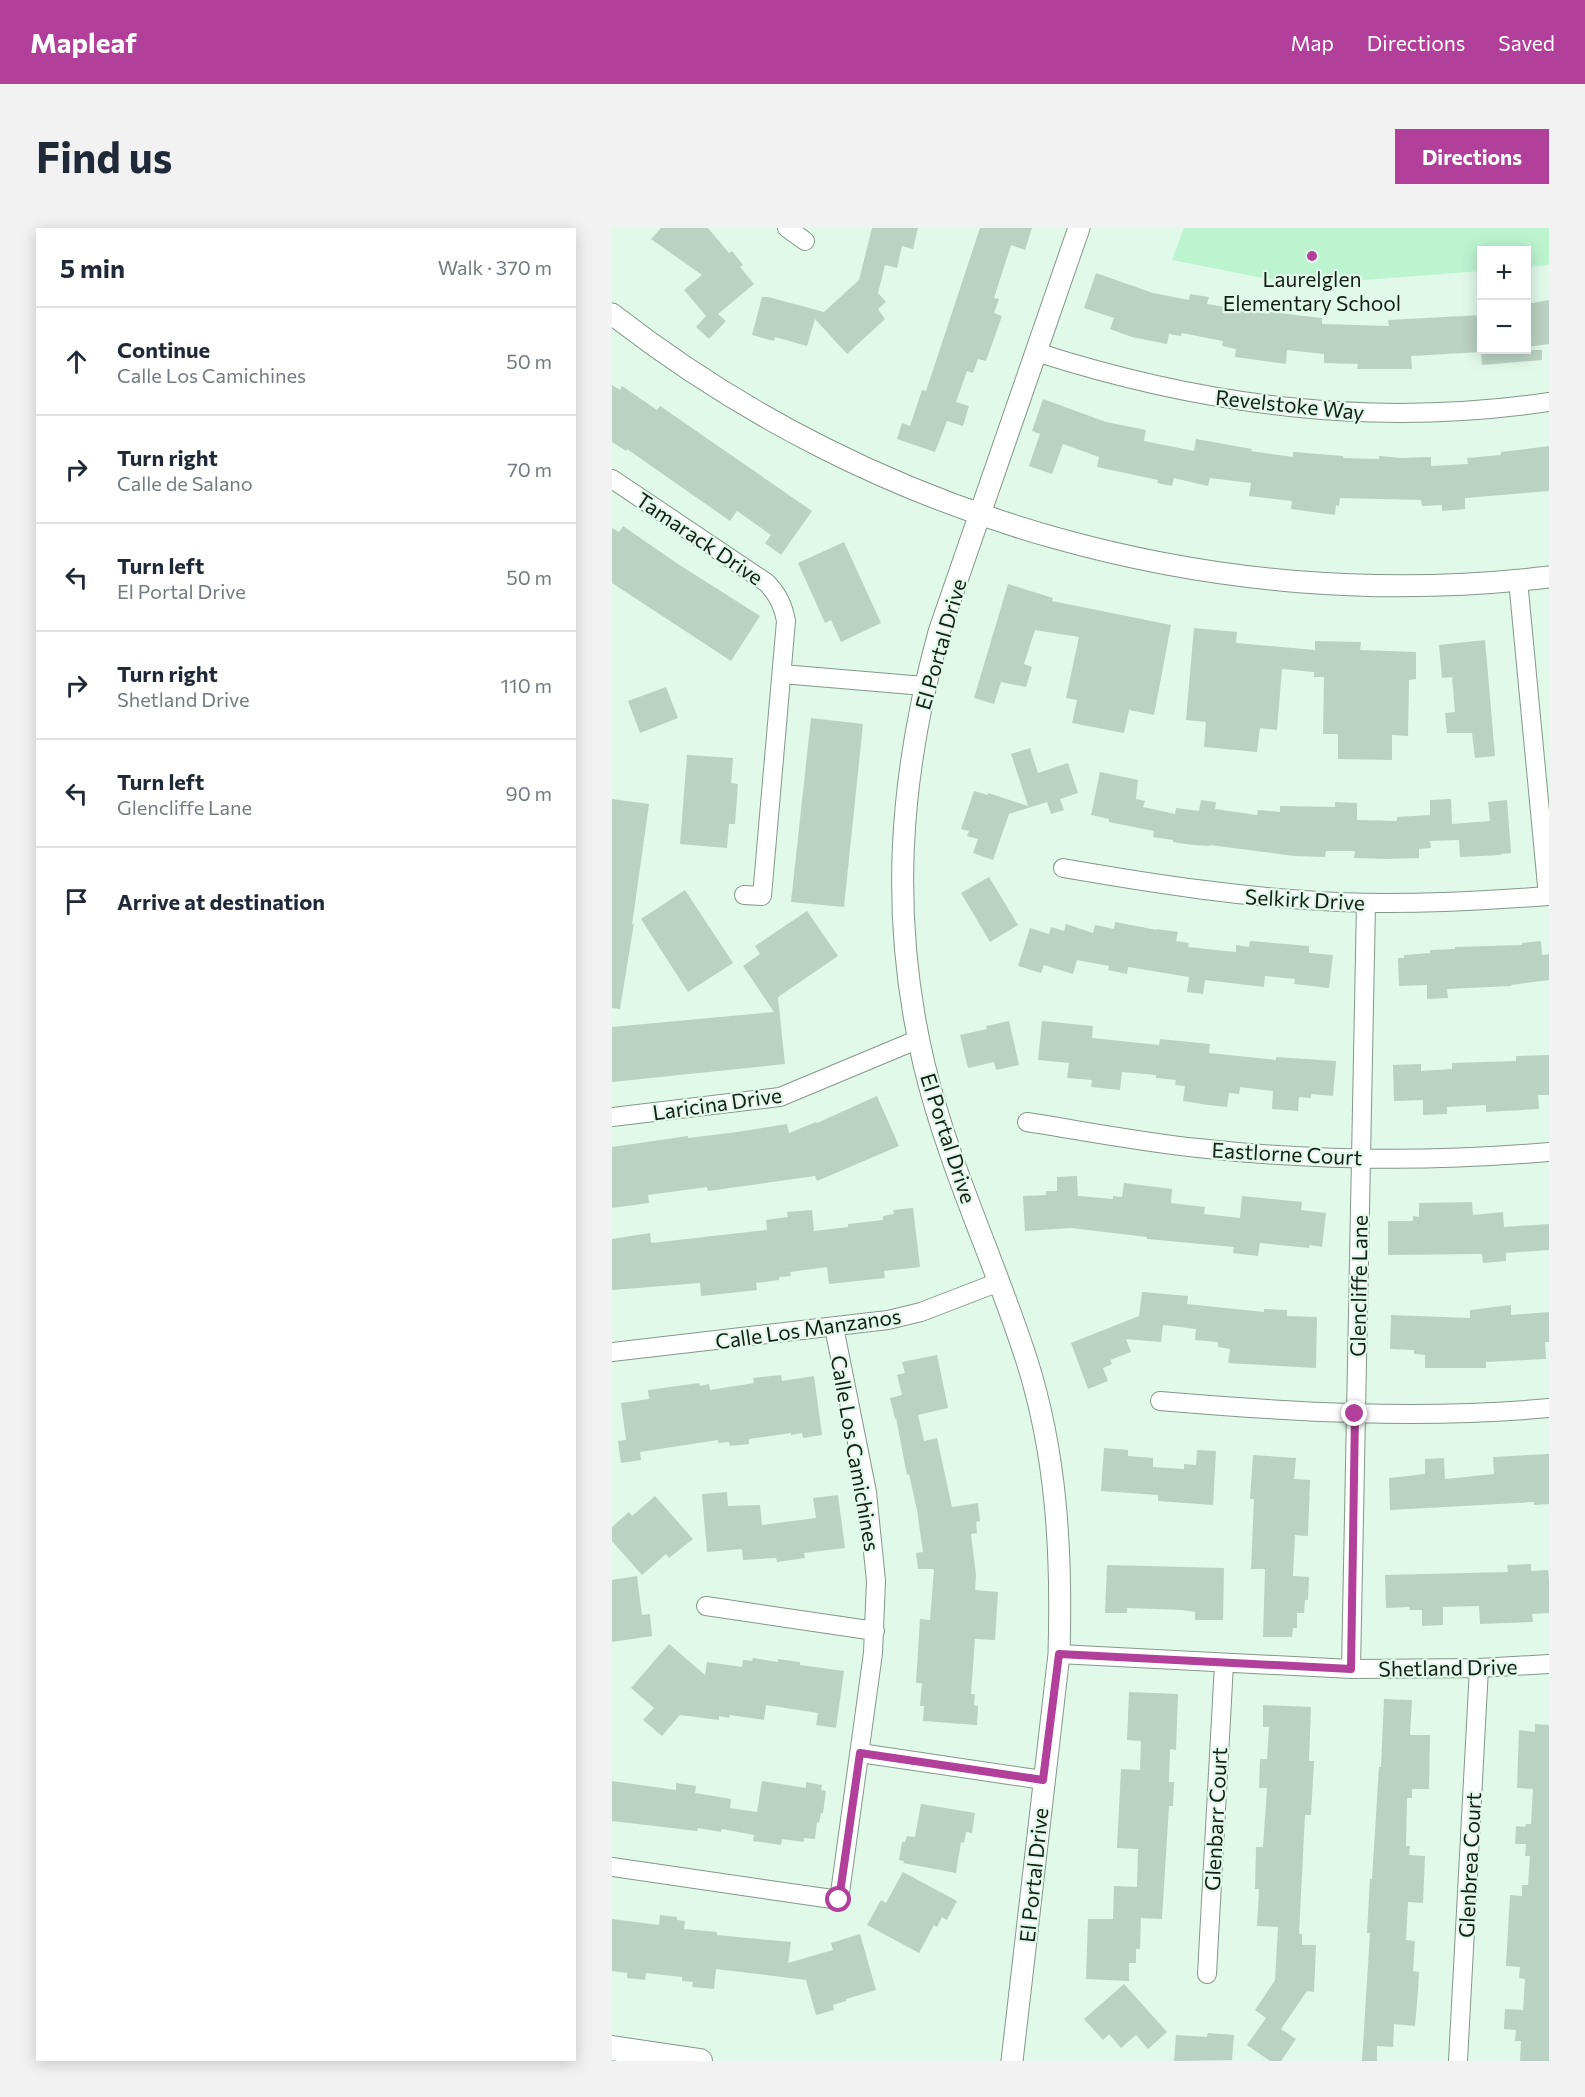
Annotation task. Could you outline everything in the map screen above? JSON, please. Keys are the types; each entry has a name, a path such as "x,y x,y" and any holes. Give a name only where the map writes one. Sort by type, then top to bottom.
{"main road":[{"path":"612,2048 700,2061"}],"street":[{"path":"787,228 805,241"},
{"name":"El Portal Drive","path":"1012,2061 1059,1654 1061,1578 1059,1532 1052,1472 1041,1415 1026,1360 945,1137 919,1039 910,987 904,930 902,872 911,757 924,686 939,632 1079,228"},
{"path":"612,314 695,375 810,442 870,472 979,515 1035,533 1121,556 1186,569 1274,580 1341,585 1407,586 1549,577"},
{"name":"Revelstoke Way","path":"1036,352 1149,384 1224,399 1281,407 1398,413 1455,412 1549,402"},
{"name":"Tamarack Drive","path":"612,479 767,583 780,601 786,621 762,896 744,895"},
{"path":"1518,580 1549,896"},
{"path":"782,674 924,686"},
{"name":"Selkirk Drive","path":"1063,868 1173,887 1255,897 1366,903 1438,903 1549,896"},
{"name":"Glencliffe Lane","path":"1351,1669 1366,903"},
{"name":"Laricina Drive","path":"612,1117 780,1097 919,1039"},
{"name":"Eastlorne Court","path":"1027,1122 1136,1140 1296,1156 1462,1157 1549,1152"},
{"name":"Calle Los Manzanos","path":"612,1352 888,1320 921,1312 999,1282"},
{"name":"Calle Los Camichines","path":"612,1867 839,1900 875,1631 876,1581 867,1492 834,1327"},
{"path":"1160,1401 1282,1411 1355,1414 1430,1414 1549,1408"},
{"path":"706,1606 875,1631"},
{"name":"Shetland Drive","path":"1059,1654 1351,1669 1479,1668 1549,1664"},
{"name":"Glenbarr Court","path":"1207,1974 1224,1664"},
{"name":"Glenbrea Court","path":"1458,2061 1479,1668"},
{"path":"860,1753 1043,1780"}],"green space":[{"name":"Laurelglen Elementary School","path":"1184,228 1549,228 1549,265 1531,267 1531,246 1477,246 1477,271 1299,285 1172,260"}],"building":[{"path":"661,228 708,228 729,253 732,251 743,265 740,267 754,284 718,314 726,321 709,339 696,327 706,316 684,290 702,275 651,239"},
{"path":"872,228 918,228 913,249 902,246 897,268 885,265 878,293 886,302 878,309 885,319 847,354 815,319 807,346 775,337 774,341 752,335 762,297 824,312 859,280"},
{"path":"980,228 1032,228 1025,250 1011,245 994,298 999,299 994,313 1002,316 986,361 978,359 973,373 967,371 956,402 969,406 963,426 947,421 935,452 897,439 902,423 910,426 922,390 926,391"},
{"path":"1096,273 1153,293 1189,300 1190,294 1209,297 1207,304 1268,314 1269,312 1322,318 1322,324 1389,326 1388,320 1477,315 1477,352 1411,356 1412,369 1357,369 1358,364 1324,363 1324,354 1287,350 1286,364 1235,357 1236,349 1222,346 1223,341 1182,333 1181,336 1169,334 1167,344 1132,337 1110,329 1114,318 1084,308"},
{"path":"1549,300 1549,344 1531,346 1531,303"},
{"path":"1531,350 1542,350 1542,360 1482,365 1481,354 1531,354"},
{"path":"612,385 620,390 622,386 657,410 660,406 812,511 781,555 765,543 771,535 737,511 730,521 627,449 626,451 612,442"},
{"path":"1043,399 1106,422 1146,430 1144,441 1194,451 1196,439 1293,457 1293,452 1343,456 1343,458 1431,457 1431,466 1468,464 1467,458 1501,455 1501,452 1549,446 1549,491 1465,498 1465,509 1442,511 1442,505 1422,506 1421,500 1340,498 1339,506 1336,505 1335,515 1291,509 1292,501 1249,496 1251,483 1210,478 1208,486 1174,478 1172,486 1157,483 1158,480 1097,467 1099,457 1063,444 1052,474 1029,466 1040,434 1032,431"},
{"path":"623,526 760,616 731,661 612,583 612,528 619,532"},
{"path":"844,542 881,623 841,642 831,620 825,623 798,563"},
{"path":"1008,584 1053,598 1052,601 1171,625 1154,715 1129,710 1124,733 1072,723 1077,700 1066,698 1079,637 1035,630 1024,664 1032,667 1026,687 1001,682 994,704 974,698"},
{"path":"1194,628 1237,632 1236,643 1315,650 1315,641 1361,642 1360,650 1416,652 1416,679 1409,680 1408,736 1392,735 1392,760 1338,759 1338,734 1323,734 1324,677 1314,677 1314,672 1282,669 1277,730 1260,728 1257,752 1204,747 1206,722 1186,720"},
{"path":"1485,640 1495,756 1475,758 1472,733 1447,733 1445,713 1455,712 1452,677 1442,678 1439,645"},
{"path":"666,687 678,718 640,733 628,701"},
{"path":"811,718 863,724 844,907 791,902"},
{"path":"1030,748 1038,773 1068,763 1078,793 1060,799 1064,810 1051,814 1047,802 1009,814 993,860 973,853 978,839 967,836 969,831 961,829 974,791 988,795 988,793 1028,806 1011,754"},
{"path":"687,755 733,758 731,783 738,784 735,824 729,824 727,848 680,844"},
{"path":"1100,772 1138,780 1136,799 1145,801 1143,807 1175,814 1176,808 1199,811 1201,800 1216,802 1215,809 1257,815 1258,810 1280,812 1280,806 1335,807 1335,802 1357,803 1357,820 1397,821 1397,817 1430,815 1430,800 1451,799 1452,824 1490,821 1488,802 1507,800 1511,853 1460,857 1459,840 1430,841 1431,848 1419,849 1419,858 1387,859 1354,858 1355,851 1326,851 1325,857 1294,856 1173,842 1173,840 1153,837 1154,831 1109,822 1109,819 1091,815"},
{"path":"612,799 649,804 632,925 634,923 620,1009 612,1008"},
{"path":"989,877 1018,925 990,942 961,893"},
{"path":"685,890 733,963 688,992 641,919"},
{"path":"807,911 838,956 778,997 785,1064 612,1082 612,1027 774,1012 743,966 760,954 755,946"},
{"path":"1115,922 1178,932 1176,941 1189,943 1188,947 1236,952 1236,945 1249,947 1250,941 1309,946 1309,953 1333,955 1329,988 1294,984 1295,979 1265,976 1264,987 1205,980 1203,994 1187,992 1189,977 1128,967 1127,974 1108,970 1109,966 1077,960 1073,974 1044,965 1041,973 1018,966 1030,928 1049,934 1051,927 1064,931 1066,924 1093,933 1095,925 1114,929"},
{"path":"1541,941 1542,955 1549,954 1549,980 1511,986 1447,989 1448,998 1427,999 1427,985 1399,986 1398,958 1404,958 1404,955 1430,953 1430,950 1455,949 1455,947 1522,945 1522,943"},
{"path":"1009,1021 1019,1065 996,1070 994,1062 968,1068 960,1035"},
{"path":"1042,1021 1093,1026 1092,1038 1159,1045 1160,1039 1210,1044 1209,1053 1276,1060 1276,1057 1336,1061 1333,1096 1311,1094 1311,1098 1299,1097 1298,1111 1272,1109 1273,1091 1240,1087 1239,1094 1229,1093 1227,1107 1183,1101 1185,1086 1175,1085 1176,1080 1156,1078 1156,1075 1122,1072 1120,1090 1091,1087 1092,1080 1067,1078 1069,1063 1038,1060"},
{"path":"1549,1055 1549,1095 1538,1095 1539,1109 1486,1112 1486,1105 1447,1107 1447,1114 1423,1115 1423,1100 1394,1101 1393,1065 1421,1064 1421,1071 1452,1069 1452,1063 1516,1061 1516,1056"},
{"path":"877,1096 899,1146 817,1181 815,1176 708,1191 707,1187 648,1195 649,1203 612,1208 612,1147 787,1124 789,1133"},
{"path":"1077,1176 1078,1196 1113,1199 1113,1196 1122,1197 1124,1183 1172,1189 1171,1203 1205,1207 1204,1214 1240,1218 1242,1196 1302,1202 1301,1210 1326,1213 1322,1247 1310,1245 1309,1248 1260,1243 1258,1256 1233,1253 1234,1247 1147,1239 1147,1237 1071,1228 1025,1231 1023,1196 1046,1195 1046,1191 1057,1191 1057,1177"},
{"path":"1472,1202 1473,1215 1503,1212 1504,1227 1549,1224 1549,1250 1506,1253 1506,1261 1483,1263 1482,1254 1388,1255 1388,1221 1413,1221 1413,1216 1419,1217 1419,1203"},
{"path":"913,1208 920,1267 884,1271 885,1278 829,1284 827,1267 790,1272 791,1276 779,1277 779,1280 756,1283 757,1290 730,1293 701,1296 700,1283 612,1290 612,1239 650,1233 651,1243 767,1230 766,1220 788,1217 787,1212 812,1210 814,1231 883,1220 883,1216 894,1214 893,1210"},
{"path":"1142,1292 1188,1296 1187,1304 1264,1312 1264,1309 1287,1310 1287,1316 1317,1317 1316,1368 1228,1363 1230,1349 1218,1347 1218,1342 1195,1340 1196,1329 1163,1325 1161,1342 1126,1339 1131,1352 1110,1360 1112,1364 1103,1368 1108,1381 1088,1389 1071,1343 1139,1316"},
{"path":"1511,1305 1511,1315 1549,1312 1549,1342 1545,1342 1546,1359 1486,1362 1486,1368 1425,1368 1425,1355 1414,1354 1414,1350 1390,1349 1391,1315 1470,1318 1470,1310"},
{"path":"937,1355 948,1408 918,1415 924,1441 937,1438 952,1507 978,1503 980,1521 976,1522 977,1533 971,1534 976,1575 975,1590 998,1592 995,1640 975,1639 971,1694 975,1694 974,1705 978,1706 977,1725 923,1721 924,1706 920,1706 922,1683 916,1683 920,1619 930,1620 934,1569 918,1569 916,1553 923,1552 917,1510 890,1398 902,1395 897,1375 905,1373 902,1362"},
{"path":"781,1375 782,1381 814,1376 822,1435 803,1438 802,1433 791,1435 791,1433 749,1439 749,1444 730,1446 729,1442 718,1443 718,1440 640,1452 641,1460 621,1463 618,1441 626,1440 621,1403 649,1399 648,1390 699,1383 700,1386 709,1384 710,1390 754,1383 753,1378"},
{"path":"1104,1448 1128,1450 1128,1456 1153,1458 1153,1467 1184,1469 1184,1464 1196,1465 1197,1450 1216,1451 1213,1505 1158,1501 1158,1495 1101,1491"},
{"path":"1549,1454 1549,1504 1534,1505 1534,1502 1390,1510 1389,1478 1425,1474 1425,1459 1444,1458 1445,1479 1494,1474 1493,1457"},
{"path":"1253,1455 1296,1458 1294,1479 1310,1480 1308,1536 1295,1535 1293,1576 1309,1577 1308,1600 1305,1600 1304,1613 1297,1613 1297,1628 1293,1628 1292,1637 1263,1637 1265,1569 1251,1569 1254,1499 1250,1499"},
{"path":"727,1492 728,1506 760,1505 762,1525 816,1518 813,1498 838,1495 845,1548 804,1553 805,1558 777,1562 776,1558 743,1560 742,1549 707,1552 702,1494"},
{"path":"655,1496 693,1539 669,1558 666,1554 642,1575 612,1541 612,1527 629,1512 632,1516"},
{"path":"1531,1564 1531,1571 1548,1570 1549,1580 1549,1613 1532,1614 1533,1622 1480,1624 1479,1606 1443,1607 1443,1625 1422,1626 1422,1610 1410,1610 1409,1607 1386,1608 1385,1575 1508,1572 1507,1565"},
{"path":"1107,1565 1224,1568 1223,1620 1195,1620 1195,1612 1183,1610 1127,1608 1127,1613 1105,1613"},
{"path":"637,1576 642,1615 650,1614 652,1636 612,1642 612,1580"},
{"path":"669,1644 705,1675 707,1662 742,1667 743,1660 752,1661 753,1658 778,1662 778,1659 800,1662 800,1665 844,1671 836,1728 816,1725 818,1713 766,1705 764,1720 730,1715 729,1718 719,1716 719,1720 680,1715 662,1736 643,1720 654,1708 631,1688"},
{"path":"1129,1692 1178,1694 1176,1750 1170,1749 1169,1782 1174,1782 1173,1806 1169,1806 1162,1919 1141,1918 1140,1949 1136,1949 1136,1963 1129,1963 1129,1981 1086,1979 1088,1919 1113,1919 1114,1886 1137,1887 1138,1849 1117,1848 1121,1769 1140,1770 1141,1741 1127,1740"},
{"path":"1384,1699 1412,1700 1410,1735 1430,1735 1429,1789 1412,1789 1412,1798 1407,1798 1406,1846 1410,1846 1409,1855 1425,1856 1423,1903 1408,1902 1406,1940 1415,1941 1413,1971 1419,1972 1418,1992 1415,2026 1394,2024 1393,2047 1377,2046 1377,2061 1362,2061 1370,1933 1367,1933 1370,1879 1372,1879 1379,1767 1381,1767"},
{"path":"1263,1705 1311,1707 1309,1761 1314,1761 1311,1815 1305,1815 1299,1934 1302,1934 1302,1945 1316,1945 1314,1992 1307,1991 1281,2029 1296,2039 1281,2061 1270,2061 1247,2045 1266,2018 1255,2010 1275,1980 1278,1927 1257,1926 1259,1889 1255,1889 1256,1847 1263,1847 1267,1788 1259,1788 1260,1759 1267,1759 1269,1727 1263,1727"},
{"path":"1535,1724 1549,1725 1549,2061 1520,2061 1521,2041 1515,2041 1516,2030 1504,2029 1505,2009 1523,2010 1525,1979 1519,1978 1520,1967 1506,1966 1510,1895 1522,1896 1522,1885 1528,1885 1530,1856 1525,1856 1526,1844 1515,1844 1516,1826 1525,1827 1526,1824 1531,1824 1533,1789 1517,1788 1519,1730 1535,1732"},
{"path":"612,1781 676,1790 676,1783 696,1786 695,1793 731,1799 730,1808 757,1812 762,1781 806,1788 806,1782 822,1785 821,1790 826,1791 823,1813 821,1813 819,1823 817,1822 815,1839 804,1838 804,1842 782,1839 781,1845 753,1841 754,1835 722,1829 721,1832 698,1828 697,1831 612,1821"},
{"path":"921,1804 975,1813 972,1833 966,1832 964,1843 961,1842 956,1873 903,1863 904,1861 899,1860 902,1842 905,1842 907,1836 915,1837"},
{"path":"903,1872 957,1901 947,1920 942,1917 937,1927 934,1925 919,1953 867,1925 881,1900 886,1903"},
{"path":"660,1915 677,1917 677,1920 685,1921 684,1929 717,1932 717,1935 791,1942 788,1963 833,1950 831,1943 860,1934 876,1990 846,1999 846,2001 833,2005 834,2010 816,2015 806,1980 716,1969 714,1989 692,1987 693,1982 682,1981 682,1977 646,1973 645,1980 627,1978 627,1973 612,1971 612,1919 659,1925"},
{"path":"1124,1984 1167,2032 1148,2049 1136,2035 1121,2048 1109,2034 1103,2040 1084,2019"},
{"path":"1208,2033 1234,2035 1232,2060 1174,2061 1176,2035 1207,2037"}],"place":[{"name":"Laurelglen Elementary School","path":"1312,256"}],"route":[{"path":"839,1900 860,1753 1043,1780 1059,1654 1351,1669 1355,1414"}]}
